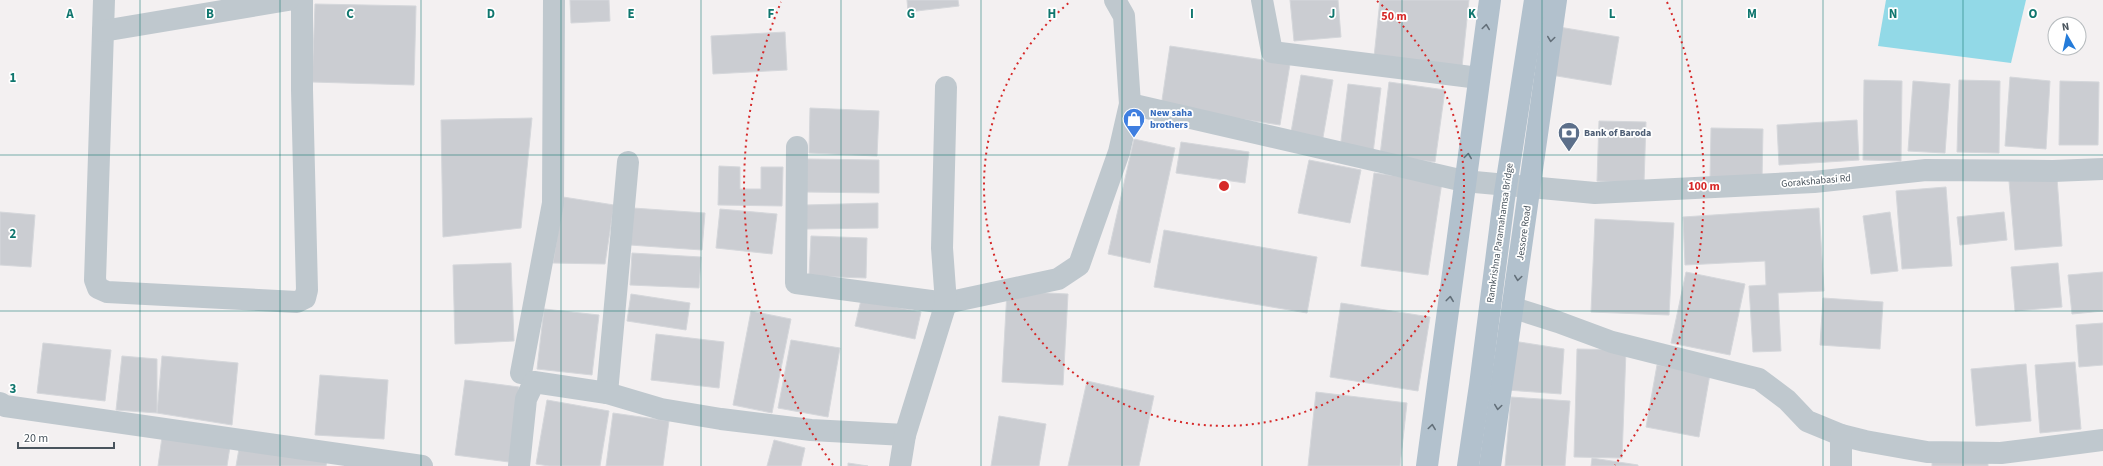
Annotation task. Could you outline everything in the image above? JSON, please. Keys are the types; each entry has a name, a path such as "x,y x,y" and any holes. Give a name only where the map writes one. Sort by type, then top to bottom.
{"main road":[{"path":"1427,466 1449,311 1464,181 1490,0"},
{"name":"Ramkrishna Paramahamsa Bridge","path":"1468,466 1504,198 1535,0"},
{"name":"Jessore Road","path":"1490,466 1514,308 1556,0"}],"street":[{"path":"104,0 94,280 98,288 107,292 297,302 305,298 307,290 302,90 302,0"},
{"path":"103,31 288,0"},
{"path":"520,373 552,203 554,0"},
{"path":"797,147 796,283 946,303 1058,279 1079,265 1119,152 1130,104 1124,16 1115,0"},
{"path":"1262,0 1272,52 1479,78"},
{"path":"900,466 905,435 946,303 942,248 946,87"},
{"name":"Gorakshabasi Rd","path":"1130,104 1464,181 1595,193 1814,182 1926,170 2053,171 2103,169"},
{"path":"607,393 628,162"},
{"path":"1514,308 1612,342 1759,379 1787,400 1807,421 1841,435 1926,459 2001,453 2103,440"},
{"path":"519,466 526,399 534,382 607,393 661,409 721,419 812,430 905,435"},
{"path":"0,403 5,406 422,466"},
{"path":"1841,435 1841,466"}],"water":[{"path":"1886,0 2026,0 2011,63 1878,46"}],"building":[{"path":"570,0 609,0 610,21 571,23"},
{"path":"907,0 958,0 959,6 908,12"},
{"path":"1290,0 1338,0 1341,37 1294,41"},
{"path":"1380,0 1469,0 1462,67 1374,57"},
{"path":"315,4 416,6 414,85 312,82"},
{"path":"1559,27 1619,37 1611,85 1551,75"},
{"path":"785,32 787,70 713,74 711,36"},
{"path":"1170,46 1290,64 1280,125 1161,107"},
{"path":"1301,75 1333,80 1322,143 1290,138"},
{"path":"2010,77 2050,81 2046,149 2005,146"},
{"path":"1864,80 1902,81 1901,161 1863,160"},
{"path":"1959,80 2000,81 1999,153 1957,152"},
{"path":"1913,81 1950,84 1945,153 1908,151"},
{"path":"2060,81 2099,82 2098,145 2059,145"},
{"path":"1389,82 1445,90 1435,162 1380,155"},
{"path":"1348,84 1381,88 1373,153 1340,149"},
{"path":"810,108 879,111 877,156 809,153"},
{"path":"532,118 521,228 443,237 441,120"},
{"path":"1857,120 1859,160 1779,165 1777,125"},
{"path":"1599,121 1646,122 1644,183 1597,181"},
{"path":"1711,128 1763,129 1762,181 1710,180"},
{"path":"1134,139 1175,148 1150,263 1108,254"},
{"path":"1181,142 1249,152 1245,183 1176,173"},
{"path":"806,159 879,160 879,193 805,192"},
{"path":"1309,160 1361,170 1350,223 1298,213"},
{"path":"719,166 740,167 740,189 761,189 761,167 783,167 782,206 718,205"},
{"path":"1374,173 1442,182 1428,275 1361,266"},
{"path":"2057,178 2062,246 2015,250 2009,181"},
{"path":"1946,187 1952,266 1902,269 1896,191"},
{"path":"563,197 614,205 605,264 553,263"},
{"path":"878,203 878,228 806,229 806,205"},
{"path":"633,208 705,213 702,250 630,245"},
{"path":"1819,208 1824,291 1778,293 1781,351 1753,352 1749,286 1766,285 1765,261 1685,265 1683,217"},
{"path":"720,209 777,214 772,254 716,248"},
{"path":"0,212 35,215 31,267 0,265"},
{"path":"1890,212 1898,271 1871,274 1863,216"},
{"path":"2004,212 2007,240 1960,245 1957,217"},
{"path":"1595,219 1674,223 1669,315 1591,312"},
{"path":"1164,230 1317,257 1307,313 1154,287"},
{"path":"811,236 867,238 866,278 809,276"},
{"path":"632,253 701,257 699,288 630,285"},
{"path":"511,263 514,341 455,344 453,265"},
{"path":"2058,263 2062,307 2015,311 2011,267"},
{"path":"1686,272 1745,284 1730,355 1671,343"},
{"path":"2103,272 2103,311 2072,314 2068,275"},
{"path":"1007,291 1068,294 1063,385 1002,382"},
{"path":"631,294 690,303 686,330 627,321"},
{"path":"1823,298 1883,302 1880,349 1820,345"},
{"path":"861,300 921,312 915,339 855,326"},
{"path":"1341,303 1430,317 1418,391 1330,377"},
{"path":"544,309 599,315 592,375 537,369"},
{"path":"751,311 791,319 772,413 733,405"},
{"path":"2103,323 2103,365 2079,367 2076,325"},
{"path":"656,334 724,342 719,388 651,380"},
{"path":"791,340 840,348 828,417 778,408"},
{"path":"1513,341 1564,349 1561,394 1507,390"},
{"path":"43,343 111,350 105,401 37,393"},
{"path":"1577,349 1626,350 1622,458 1574,457"},
{"path":"122,356 157,359 157,413 116,410"},
{"path":"162,356 238,363 232,425 157,413"},
{"path":"2075,362 2081,429 2040,433 2035,365"},
{"path":"2026,364 2031,421 1976,426 1971,369"},
{"path":"1657,365 1710,374 1699,437 1646,427"},
{"path":"320,375 388,380 384,439 315,435"},
{"path":"465,380 519,387 509,462 455,455"},
{"path":"1087,381 1154,396 1139,466 1068,466"},
{"path":"1316,392 1407,403 1400,466 1308,466"},
{"path":"1511,397 1570,401 1565,466 1505,466"},
{"path":"547,400 609,411 600,466 549,466 536,464"},
{"path":"613,413 669,421 663,466 606,466"},
{"path":"999,416 1046,424 1039,466 991,466"},
{"path":"162,437 230,447 227,466 158,466"},
{"path":"774,440 805,448 801,466 767,466"},
{"path":"240,443 328,456 326,466 236,466"},
{"path":"1592,458 1638,465 1638,466 1591,466"},
{"path":"1932,460 1988,462 1988,466 1932,466"},
{"path":"848,463 868,466 848,466"}],"place":[{"name":"New saha brothers","path":"1134,138"},
{"name":"Bank of Baroda","path":"1569,152"}]}
